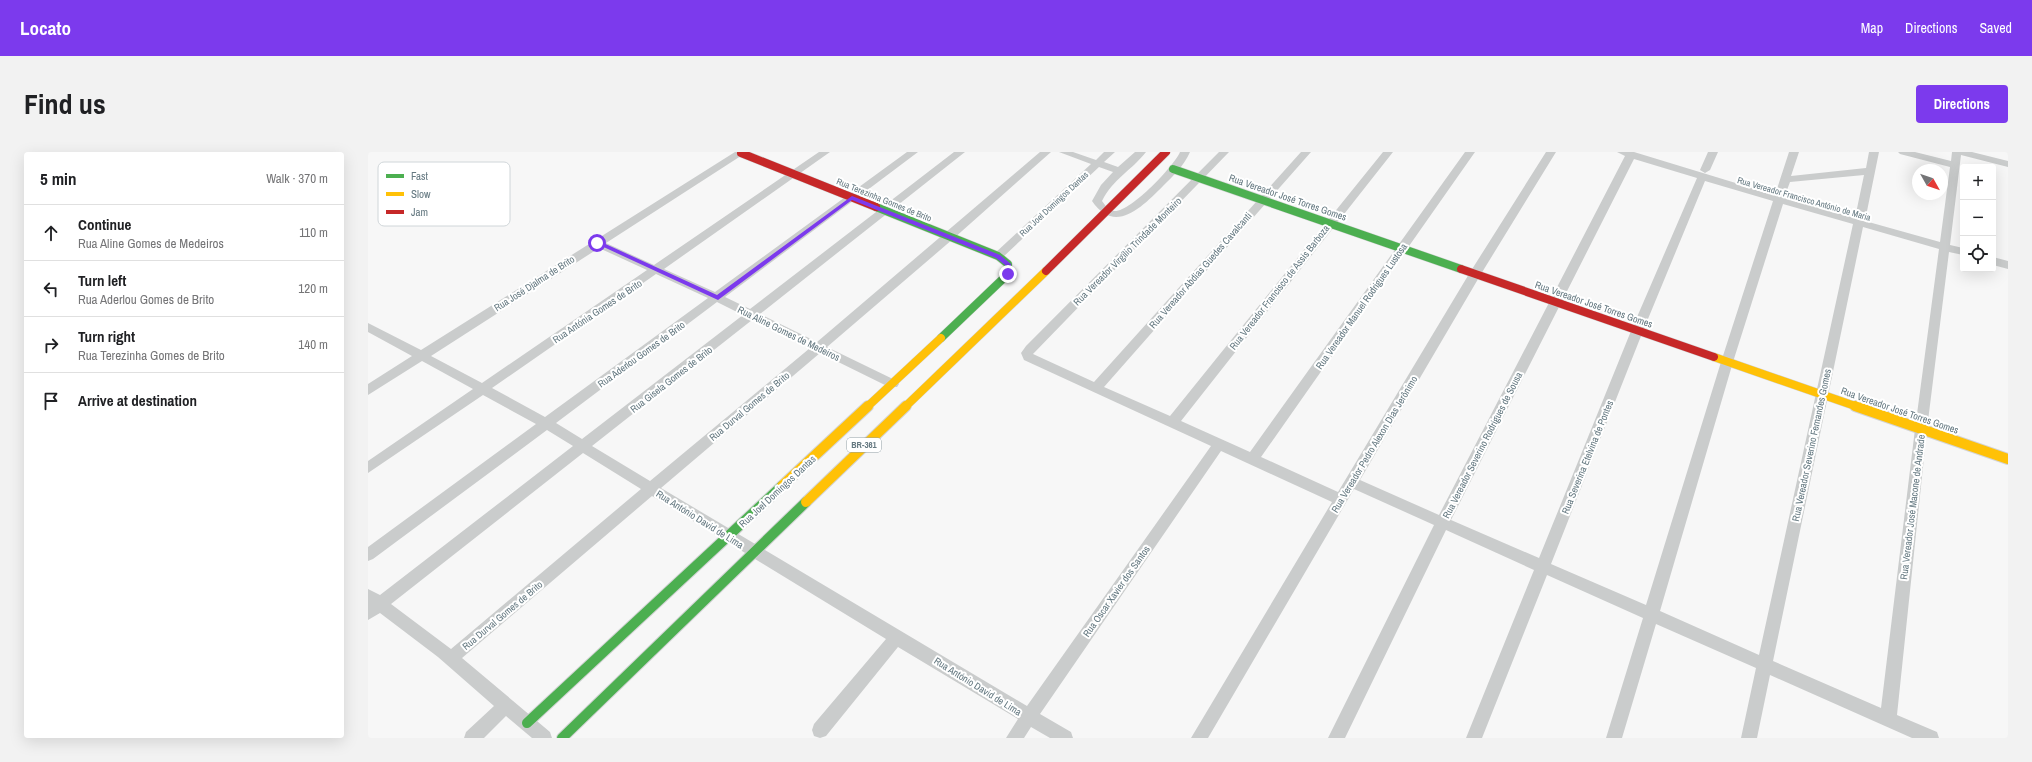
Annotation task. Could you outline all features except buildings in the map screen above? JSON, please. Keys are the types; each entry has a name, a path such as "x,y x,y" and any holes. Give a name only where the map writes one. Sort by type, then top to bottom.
{"street":[{"name":"Rua Terezinha Gomes de Brito","path":"741,152 793,175 998,256"},
{"name":"Rua José Djalma de Brito","path":"368,390 741,152"},
{"name":"Rua Antónia Gomes de Brito","path":"368,468 657,270 825,152"},
{"name":"Rua Aderlou Gomes de Brito","path":"368,556 913,152"},
{"name":"Rua Gisela Gomes de Brito","path":"368,613 374,599 582,448 960,152"},
{"name":"Rua Durval Gomes de Brito","path":"451,658 949,237 1046,152"},
{"path":"1064,152 1120,171"},
{"name":"Rua Joel Domingos Dantas","path":"527,723 727,536 893,384 1008,274 1008,264 998,256 1110,152"},
{"path":"1086,231 1097,201 1109,182 1141,152"},
{"name":"BR-361","path":"562,738 1166,152"},
{"path":"1086,231 1126,212 1141,202 1173,169 1185,152"},
{"name":"Rua Vereador Virgílio Trindade Monteiro","path":"1095,389 1031,360 1027,353 1224,152"},
{"name":"Rua Vereador Abdias Guedes Cavalcanti","path":"1095,389 1306,152"},
{"name":"Rua Vereador Francisco de Assis Barboza","path":"1172,423 1388,152"},
{"name":"Rua Vereador Manuel Rodrigues Lustosa","path":"1253,459 1470,152"},
{"name":"Rua Vereador Pedro Alexon Dias Jerônimo","path":"1199,738 1475,274 1551,152"},
{"path":"1645,152 1704,173"},
{"name":"Rua Severina Etelvina de Pontes","path":"1474,738 1638,331 1713,152"},
{"path":"1614,738 1727,362 1794,152"},
{"name":"Rua Vereador Severino Fernandes Gomes","path":"1748,738 1874,152"},
{"path":"1903,152 1956,165"},
{"name":"Rua Vereador José Macone de Andrade","path":"1888,719 1921,429 1957,152"},
{"path":"1961,152 2008,164"},
{"path":"1626,153 1704,173 1945,243 1960,250"},
{"name":"Rua Vereador Severino Rodrigues de Sousa","path":"1336,738 1442,523 1555,302 1626,153"},
{"name":"Rua Vereador José Torres Gomes","path":"1173,169 2008,460"},
{"path":"1786,179 1870,170"},
{"path":"1097,201 1102,209 1106,211 1112,213 1126,212"},
{"name":"Rua Aline Gomes de Medeiros","path":"597,243 718,298 893,384"},
{"path":"1945,243 1960,244"},
{"path":"1996,253 2008,256"},
{"path":"1996,262 2008,265"},
{"name":"Rua António David de Lima","path":"368,327 546,423 582,448 652,489 753,552 1064,738"},
{"path":"1095,389 1340,499"},
{"name":"Rua Oscar Xavier dos Santos","path":"1014,738 1219,444"},
{"path":"1351,482 1931,738"},
{"path":"374,599 451,658 544,738"},
{"path":"820,730 897,637"},
{"path":"472,738 507,706"}],"traffic: fast":[{"path":"1173,169 1461,269"},
{"path":"876,207 998,256 1008,264 1008,274 941,338"},
{"path":"527,723 782,486"},
{"path":"562,738 806,502"}],"traffic: slow":[{"path":"806,502 1046,271"},
{"path":"782,486 941,338"},
{"path":"1714,357 2008,459"}],"traffic: jam":[{"path":"1046,271 1166,152"},
{"path":"741,153 876,207"},
{"path":"1461,269 1714,357"}],"route":[{"path":"597,243 718,298 852,198 998,256 1008,264 1008,274"}]}
